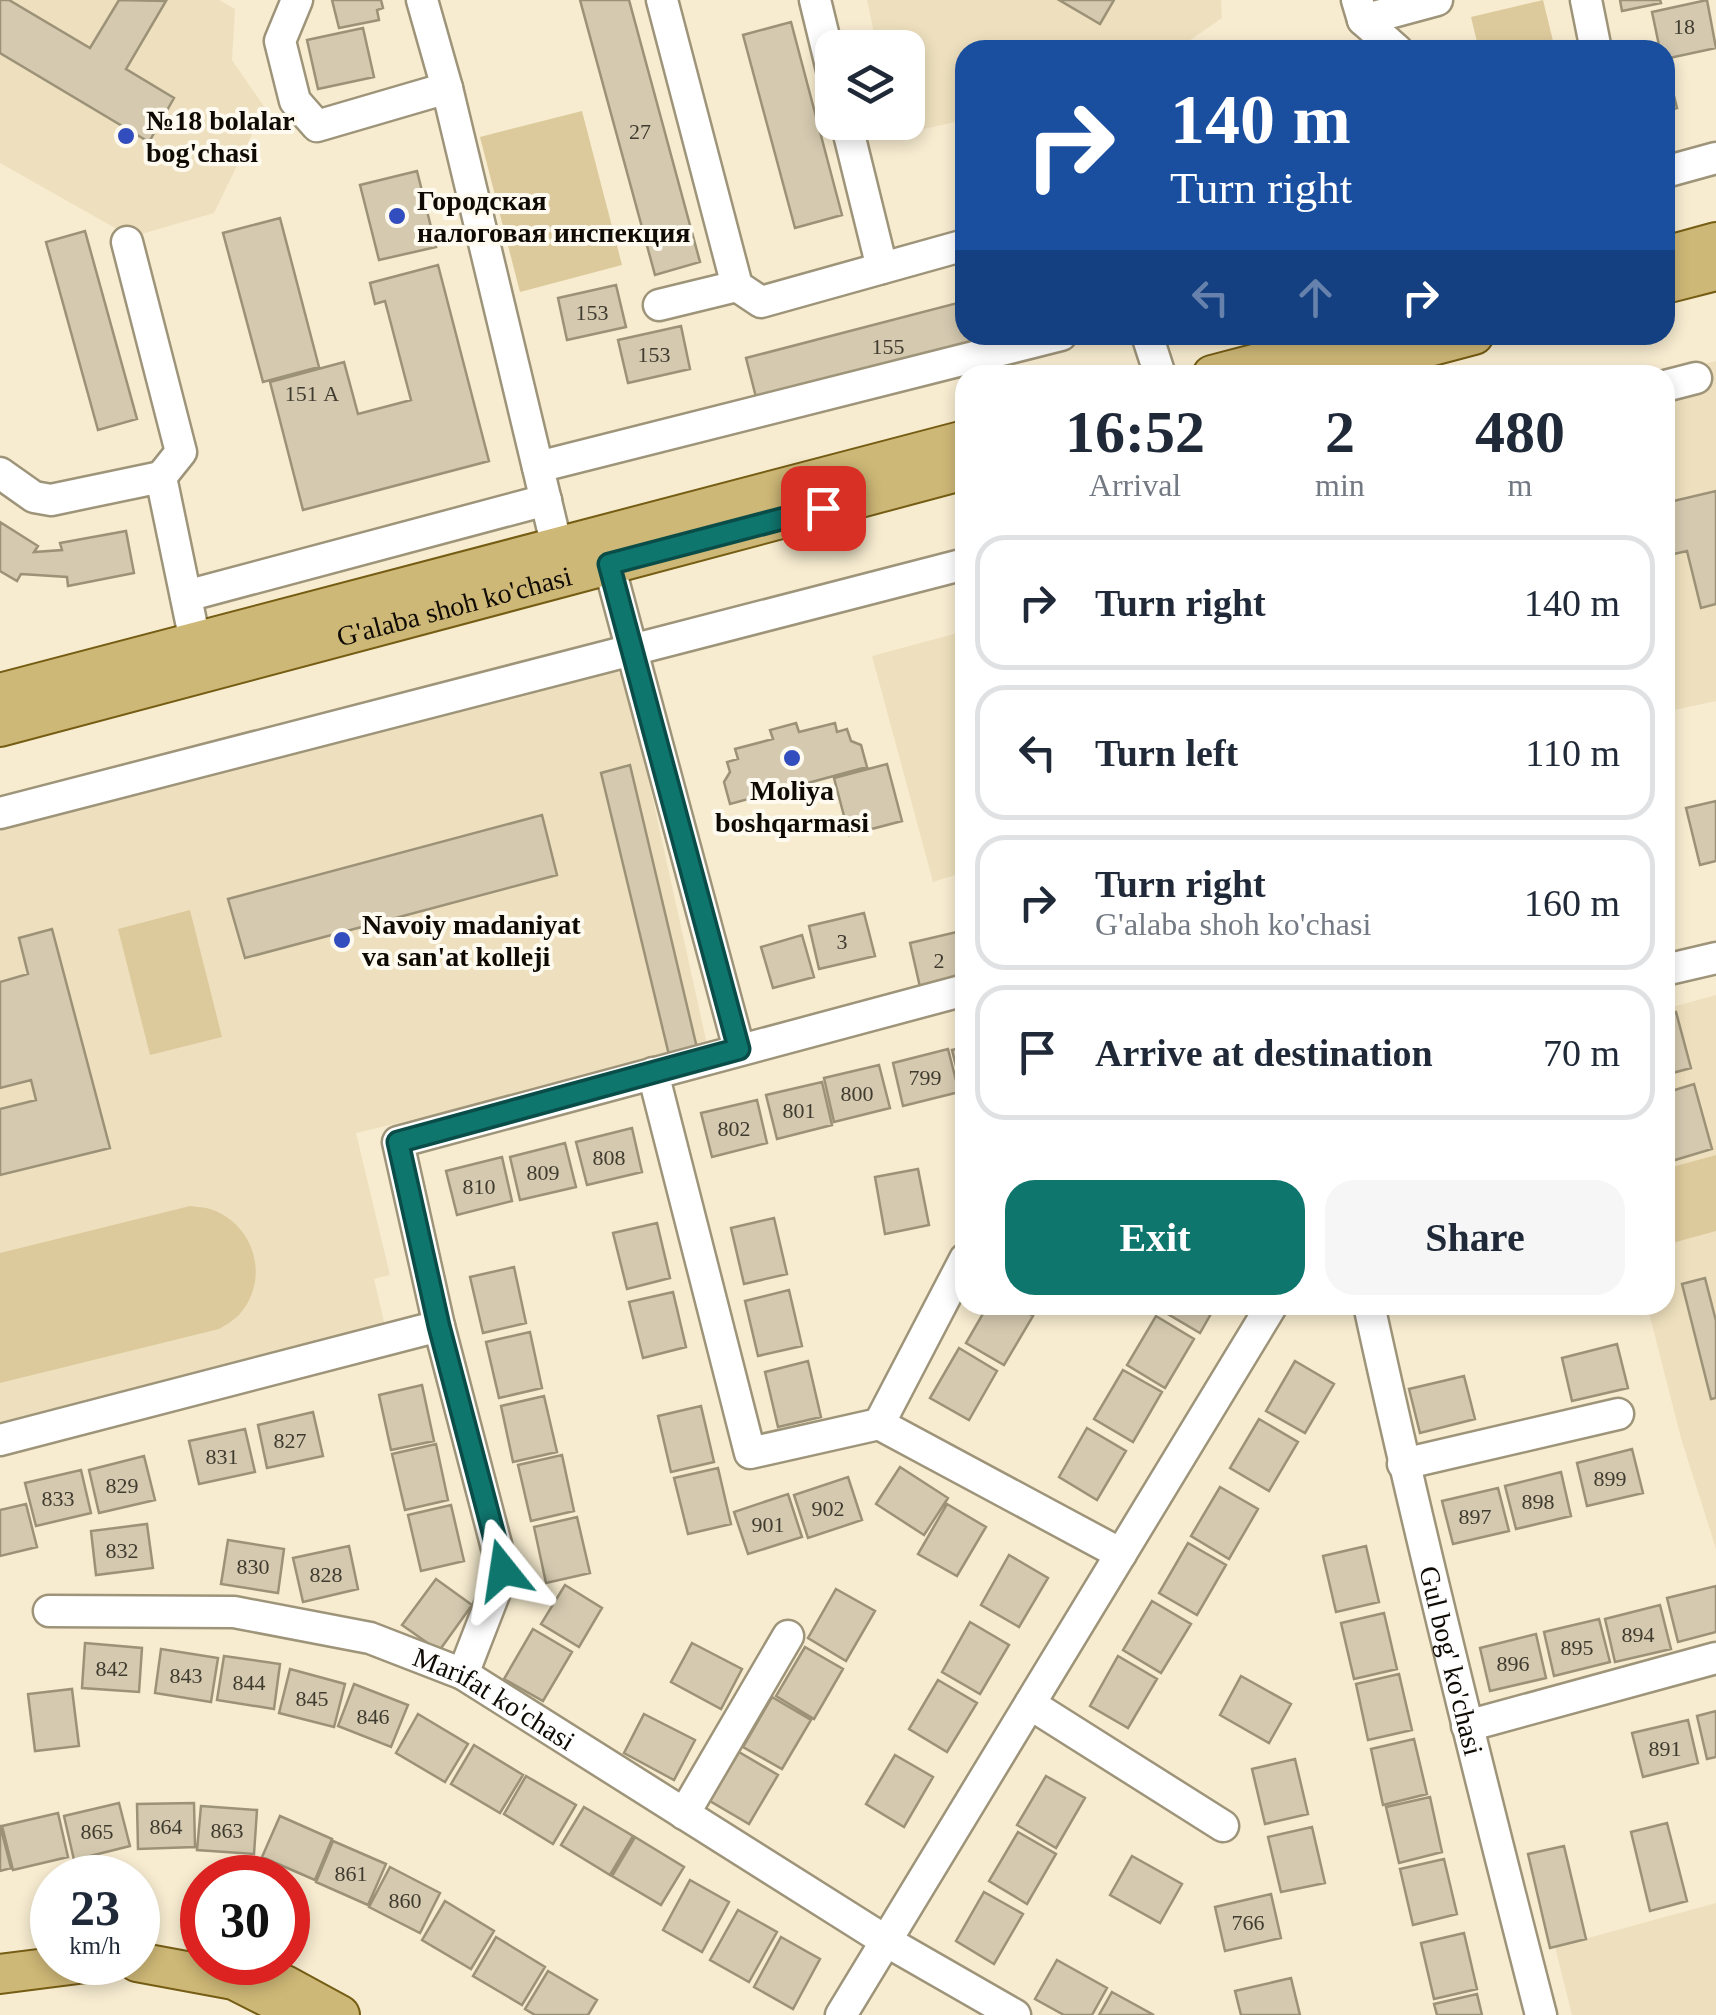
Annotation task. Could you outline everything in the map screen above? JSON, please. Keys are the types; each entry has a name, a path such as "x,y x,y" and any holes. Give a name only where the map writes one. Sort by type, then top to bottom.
{"main road":[{"path":"1675,253 1716,242"},
{"path":"1675,281 1716,271"},
{"path":"1250,365 1327,345"},
{"path":"1362,365 1436,345"},
{"name":"G'alaba shoh ko'chasi","path":"0,693 955,443"},
{"name":"G'alaba shoh ko'chasi","path":"0,726 955,473"},
{"path":"0,1953 30,1950"},
{"path":"160,1966 234,1980 303,2015"},
{"path":"0,1974 30,1970"},
{"path":"284,1985 340,2015"}],"street":[{"path":"297,0 280,41 294,102 317,126 447,88"},
{"path":"422,0 447,88 557,547"},
{"path":"662,0 737,286 760,302 955,248"},
{"path":"815,0 822,30"},
{"path":"1360,10 1437,0"},
{"path":"1586,0 1594,40"},
{"path":"1360,10 1388,40"},
{"path":"850,140 882,268"},
{"path":"1675,169 1716,158"},
{"path":"0,473 34,497 51,500 161,477 181,452 127,242"},
{"path":"659,305 737,286"},
{"path":"538,467 1021,345"},
{"path":"1675,383 1696,378"},
{"path":"161,477 196,641"},
{"path":"186,596 546,500"},
{"path":"609,564 739,1049"},
{"path":"0,813 955,567"},
{"path":"1675,969 1714,966"},
{"path":"462,1674 503,1570 439,1326 398,1142 955,993"},
{"path":"653,1073 750,1453 879,1424 1120,1554"},
{"path":"879,1424 955,1278"},
{"path":"841,2015 1266,1315"},
{"name":"Gul bog' ko'chasi","path":"1371,1315 1467,1726 1541,2015"},
{"path":"0,1440 439,1326"},
{"path":"1404,1464 1618,1414"},
{"name":"Marifat ko'chasi","path":"50,1612 234,1612 370,1638 462,1674 886,1941 1015,2015"},
{"path":"684,1814 788,1636"},
{"path":"1467,1726 1716,1658"},
{"path":"1030,1704 1223,1826"}],"shaded area":[{"name":"№18 bolalar bog'chasi","path":"0,0 219,0 235,9 232,60 265,108 214,213 131,237 0,163"},
{"path":"867,0 1221,0 1222,18 1190,40 955,40 955,122 925,129 925,30 873,30"},
{"path":"1543,0 1553,40 1477,40 1471,17"},
{"path":"582,111 622,265 520,292 480,137"},
{"path":"1716,361 1716,701 1675,710 1675,371"},
{"path":"955,634 955,875 933,882 872,656"},
{"name":"Navoiy madaniyat va san'at kolleji","path":"616,670 627,682 708,1049 356,1133 390,1275 374,1279 385,1326 0,1422 0,830"},
{"path":"190,910 222,1037 150,1055 118,929"},
{"path":"1716,995 1716,1549 1681,1438 1650,1315 1675,1315 1675,1006"},
{"path":"1716,1155 1716,1231 1675,1242 1675,1166"},
{"path":"190,1206 210,1209 228,1218 248,1241 256,1271 254,1286 237,1317 219,1329 0,1383 0,1253"},
{"path":"1716,1903 1716,2015 1572,2015 1555,1947"}],"building":[{"path":"0,0 9,0 90,48 119,0 166,1 126,69 174,98 149,142 0,53"},
{"path":"332,0 381,0 383,8 377,10 379,20 339,28"},
{"path":"580,0 629,0 700,262 655,275"},
{"path":"1059,0 1114,0 1100,24"},
{"path":"1620,0 1660,0 1661,3 1622,11"},
{"path":"1707,0 1716,48 1675,57 1675,40 1658,40 1652,12"},
{"path":"791,22 815,113 815,140 822,140 842,215 795,228 743,35"},
{"path":"363,28 374,77 318,89 307,40"},
{"path":"417,171 436,247 379,260 360,185"},
{"path":"280,218 319,367 263,382 223,233"},
{"path":"85,231 137,419 98,430 46,242"},
{"path":"438,265 489,461 303,510 270,382 344,362 358,414 411,400 385,301 375,304 370,283"},
{"path":"616,285 626,327 567,340 558,298"},
{"path":"955,304 955,345 990,345 758,405 746,358"},
{"path":"681,326 690,369 628,383 618,340"},
{"path":"1716,491 1716,604 1701,608 1687,551 1675,554 1675,501"},
{"path":"0,522 38,546 34,552 62,550 60,543 126,531 134,573 68,586 67,577 21,574 17,581 0,571"},
{"path":"796,723 799,732 835,723 837,732 847,729 851,741 861,745 867,767 730,804 724,782 730,772 727,762 738,759 735,749 773,739 770,730"},
{"path":"887,764 902,821 849,835 834,778"},
{"path":"630,765 697,1048 669,1055 601,773"},
{"path":"1716,801 1716,861 1700,865 1686,808"},
{"path":"542,815 557,875 245,958 228,899"},
{"path":"864,913 875,956 819,969 809,926"},
{"path":"52,929 110,1148 0,1175 0,1109 36,1100 31,1080 0,1088 0,982 28,974 19,938"},
{"path":"955,932 955,978 920,987 910,943"},
{"path":"802,935 814,977 773,988 761,947"},
{"path":"1675,1012 1691,1068 1675,1072"},
{"path":"948,1049 955,1093 903,1106 893,1063"},
{"path":"879,1065 890,1108 834,1122 824,1078"},
{"path":"822,1082 832,1125 777,1139 766,1095"},
{"path":"1694,1084 1712,1149 1675,1160 1675,1090"},
{"path":"757,1100 767,1143 712,1157 701,1113"},
{"path":"632,1128 642,1172 587,1185 576,1142"},
{"path":"565,1143 576,1187 520,1200 510,1157"},
{"path":"502,1157 512,1201 457,1215 446,1171"},
{"path":"918,1169 929,1225 885,1234 875,1177"},
{"path":"774,1218 787,1274 744,1284 731,1228"},
{"path":"657,1223 670,1278 627,1289 613,1233"},
{"path":"514,1267 526,1323 483,1333 470,1277"},
{"path":"1705,1278 1716,1321 1716,1398 1711,1399 1682,1284"},
{"path":"789,1290 802,1346 758,1356 745,1301"},
{"path":"673,1292 686,1347 643,1358 629,1302"},
{"path":"982,1315 1033,1316 1004,1365 966,1343"},
{"path":"1169,1315 1210,1315 1200,1333"},
{"path":"1156,1316 1194,1339 1165,1388 1127,1365"},
{"path":"530,1332 542,1388 499,1398 486,1342"},
{"path":"1617,1344 1628,1388 1572,1401 1562,1358"},
{"path":"959,1348 997,1371 969,1420 930,1398"},
{"path":"808,1361 821,1417 778,1427 765,1372"},
{"path":"1295,1361 1334,1384 1305,1433 1266,1411"},
{"path":"1123,1370 1162,1392 1133,1442 1094,1419"},
{"path":"1464,1376 1475,1419 1420,1433 1409,1389"},
{"path":"422,1385 434,1441 391,1450 379,1395"},
{"path":"544,1396 557,1452 513,1462 501,1406"},
{"path":"701,1406 714,1462 671,1472 658,1416"},
{"path":"313,1412 323,1456 267,1468 258,1425"},
{"path":"1259,1419 1298,1442 1269,1491 1230,1468"},
{"path":"1087,1428 1126,1451 1097,1500 1059,1477"},
{"path":"245,1429 255,1472 199,1484 189,1441"},
{"path":"436,1444 448,1500 405,1510 392,1454"},
{"path":"1632,1449 1643,1493 1587,1506 1577,1463"},
{"path":"562,1455 574,1511 531,1521 518,1465"},
{"path":"144,1456 155,1500 99,1513 89,1470"},
{"path":"900,1467 948,1498 924,1535 876,1504"},
{"path":"718,1468 731,1524 688,1534 674,1478"},
{"path":"81,1470 91,1513 36,1526 25,1483"},
{"path":"1561,1472 1571,1516 1516,1529 1505,1486"},
{"path":"848,1477 862,1520 808,1538 794,1495"},
{"path":"1220,1487 1258,1509 1229,1559 1191,1536"},
{"path":"1498,1488 1509,1531 1453,1544 1442,1501"},
{"path":"788,1494 802,1537 748,1554 734,1512"},
{"path":"26,1504 37,1547 0,1556 0,1510"},
{"path":"947,1504 986,1527 957,1576 918,1554"},
{"path":"451,1505 464,1561 421,1571 408,1515"},
{"path":"577,1517 590,1573 546,1583 534,1527"},
{"path":"147,1524 153,1568 96,1575 91,1531"},
{"path":"228,1540 284,1549 278,1593 221,1584"},
{"path":"1188,1543 1226,1565 1197,1615 1159,1593"},
{"path":"349,1546 358,1589 303,1602 293,1558"},
{"path":"1366,1546 1379,1602 1336,1612 1323,1556"},
{"path":"1009,1555 1048,1578 1019,1627 981,1605"},
{"path":"436,1579 472,1605 439,1651 402,1625"},
{"path":"565,1585 602,1608 579,1647 541,1624"},
{"path":"1716,1586 1716,1632 1678,1642 1667,1598"},
{"path":"836,1589 875,1611 846,1661 808,1638"},
{"path":"1152,1601 1191,1624 1161,1673 1123,1650"},
{"path":"1660,1605 1671,1649 1615,1662 1605,1619"},
{"path":"1384,1613 1397,1669 1354,1679 1341,1623"},
{"path":"1599,1619 1610,1662 1554,1676 1544,1632"},
{"path":"970,1622 1009,1645 980,1694 942,1672"},
{"path":"533,1629 572,1652 543,1701 504,1679"},
{"path":"1536,1634 1546,1678 1490,1691 1480,1648"},
{"path":"85,1643 142,1648 139,1692 82,1688"},
{"path":"692,1643 742,1669 721,1709 671,1682"},
{"path":"805,1647 843,1669 814,1719 776,1696"},
{"path":"161,1649 218,1658 211,1702 155,1693"},
{"path":"224,1656 280,1664 274,1709 217,1700"},
{"path":"1118,1656 1157,1679 1128,1728 1090,1706"},
{"path":"290,1669 345,1684 334,1727 279,1713"},
{"path":"1399,1674 1412,1730 1368,1740 1356,1684"},
{"path":"1241,1676 1291,1704 1269,1743 1220,1715"},
{"path":"938,1680 977,1703 947,1752 909,1729"},
{"path":"354,1684 408,1705 391,1747 338,1726"},
{"path":"72,1689 79,1746 35,1751 28,1694"},
{"path":"772,1697 811,1720 782,1769 743,1747"},
{"path":"1716,1711 1716,1757 1707,1759 1697,1716"},
{"path":"418,1714 468,1744 445,1782 396,1753"},
{"path":"644,1714 695,1740 674,1780 624,1753"},
{"path":"1688,1720 1698,1763 1643,1777 1632,1733"},
{"path":"1414,1739 1427,1794 1383,1805 1371,1749"},
{"path":"474,1745 523,1775 500,1813 451,1784"},
{"path":"739,1752 778,1775 749,1824 710,1801"},
{"path":"895,1755 933,1777 904,1827 866,1804"},
{"path":"1295,1759 1308,1814 1265,1824 1252,1769"},
{"path":"526,1776 576,1805 553,1844 504,1814"},
{"path":"1046,1776 1085,1798 1056,1848 1017,1825"},
{"path":"1430,1797 1442,1852 1399,1863 1386,1807"},
{"path":"119,1803 130,1846 94,1855 73,1855 64,1816"},
{"path":"194,1803 195,1847 138,1849 137,1804"},
{"path":"201,1806 257,1810 254,1854 197,1850"},
{"path":"584,1807 633,1836 610,1875 561,1845"},
{"path":"58,1813 68,1855 30,1855 30,1866 13,1870 2,1826"},
{"path":"280,1816 332,1839 315,1880 310,1878 310,1855 263,1855"},
{"path":"1667,1823 1687,1901 1650,1911 1631,1832"},
{"path":"0,1825 11,1868 0,1871"},
{"path":"1312,1827 1325,1883 1281,1892 1268,1837"},
{"path":"1018,1832 1056,1854 1027,1904 989,1881"},
{"path":"635,1837 684,1867 661,1905 612,1876"},
{"path":"333,1841 386,1864 368,1905 316,1882"},
{"path":"1564,1846 1586,1939 1550,1948 1528,1854"},
{"path":"1132,1856 1182,1884 1160,1923 1110,1895"},
{"path":"1444,1859 1457,1914 1413,1925 1400,1869"},
{"path":"390,1867 440,1893 420,1933 369,1907"},
{"path":"690,1880 729,1902 702,1952 663,1930"},
{"path":"984,1892 1023,1914 994,1964 956,1941"},
{"path":"1271,1894 1281,1938 1225,1951 1215,1907"},
{"path":"445,1901 494,1931 471,1969 422,1940"},
{"path":"738,1910 777,1932 749,1982 710,1960"},
{"path":"1464,1933 1477,1989 1434,1999 1421,1943"},
{"path":"496,1937 545,1967 522,2005 473,1976"},
{"path":"781,1937 820,1959 793,2009 754,1987"},
{"path":"1057,1960 1107,1988 1092,2015 1064,2015 1035,1999"},
{"path":"548,1971 597,2000 588,2015 535,2015 525,2009"},
{"path":"1291,1978 1300,2015 1241,2015 1235,1991"},
{"path":"1112,1992 1154,2015 1099,2015"},
{"path":"1477,1994 1482,2015 1437,2015 1434,2004"}],"place":[{"name":"№18 bolalar bog'chasi","path":"126,136"},
{"name":"Городская налоговая инспекция","path":"397,216"},
{"name":"Moliya boshqarmasi","path":"792,758"},
{"name":"Navoiy madaniyat va san'at kolleji","path":"342,940"}],"route":[{"path":"503,1570 439,1326 398,1142 739,1049 609,564 823,508"}]}
